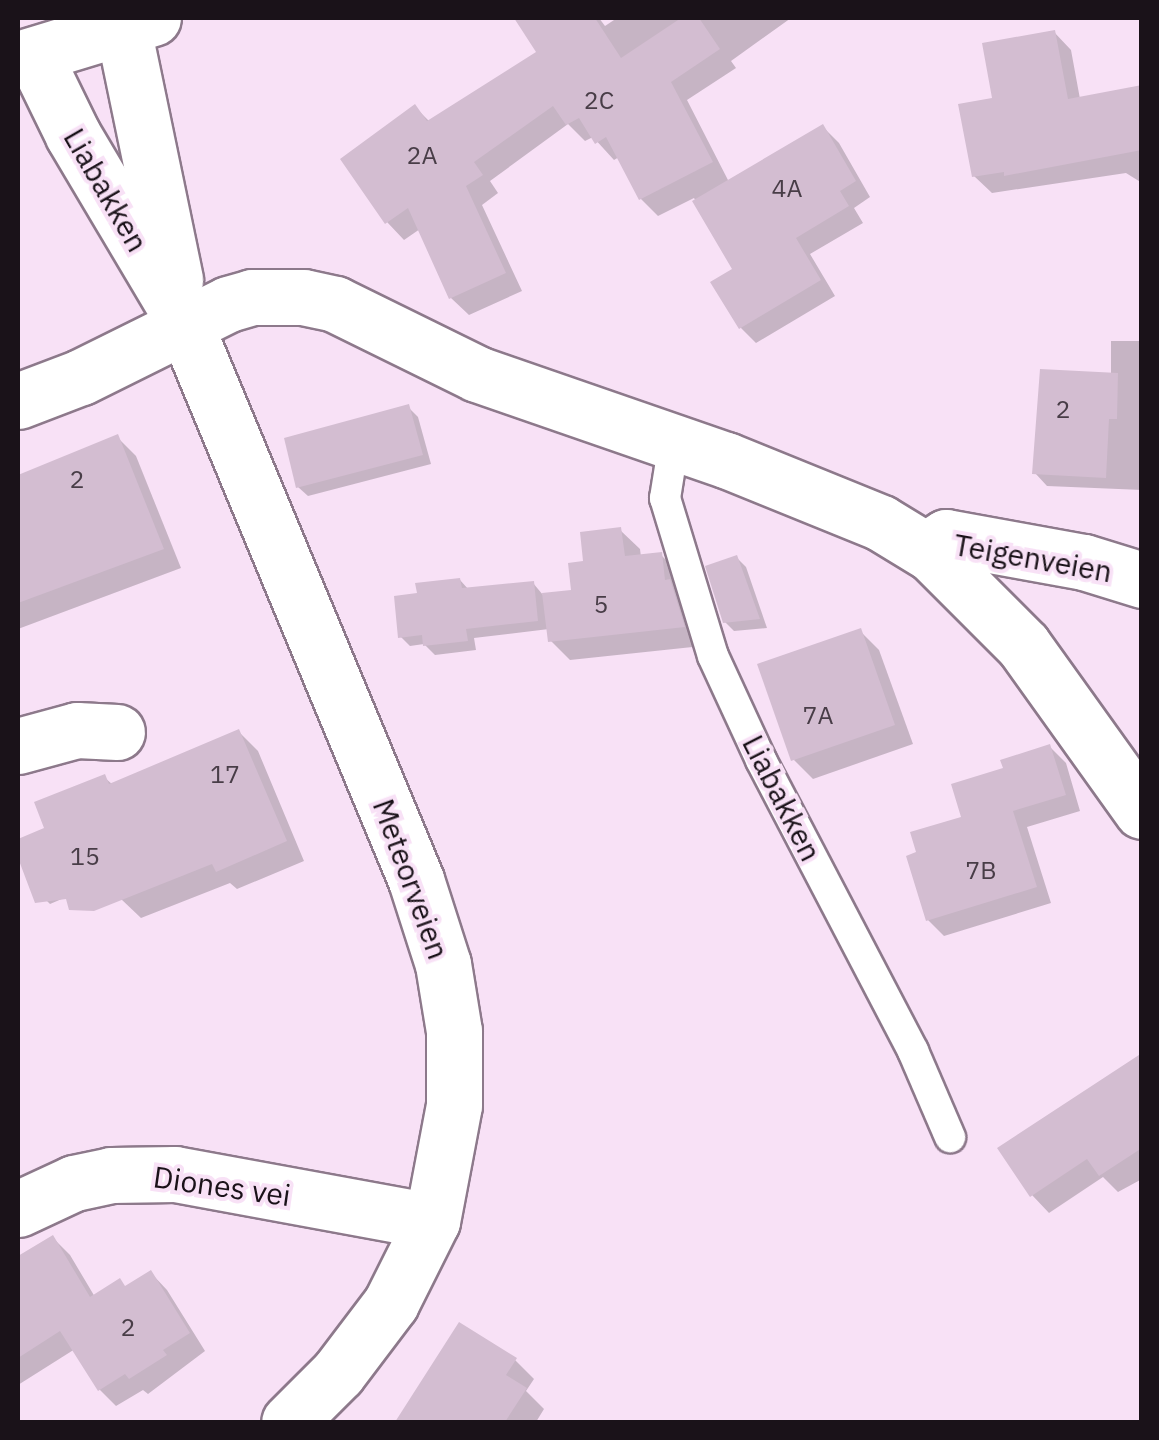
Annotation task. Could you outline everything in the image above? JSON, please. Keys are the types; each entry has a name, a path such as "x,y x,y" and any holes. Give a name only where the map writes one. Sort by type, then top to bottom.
{"street":[{"path":"26,57 138,22"},
{"name":"Liabakken","path":"138,22 184,322"},
{"name":"Liabakken","path":"26,57 184,322"},
{"path":"18,401 81,377 184,322 252,297 303,296 335,304 477,374 674,442 881,523 932,554 1023,645 1142,811"},
{"name":"Meteorveien","path":"184,322 416,880 443,964 454,1030 454,1104 432,1221 391,1303 338,1373 289,1422"},
{"name":"Teigenveien","path":"932,554 935,544 946,537 1084,562 1142,580"},
{"path":"18,746 78,730 116,732"},
{"name":"Diones vei","path":"18,1210 74,1183 111,1175 175,1174 432,1221"}],"lane":[{"name":"Liabakken","path":"674,442 665,498 714,656 761,760 913,1051 950,1137"}],"building":[{"path":"514,18 595,18 621,58 681,18 699,18 720,49 671,82 713,162 639,200 606,137 595,144 579,118 566,125 553,106 474,162 483,175 466,186 506,273 449,299 408,208 385,224 340,159 415,104 427,121 536,52"},
{"path":"1055,30 1068,99 1142,85 1142,150 1004,176 1004,172 972,177 958,104 992,98 982,43"},
{"path":"823,124 856,181 840,191 849,206 796,238 821,280 739,329 710,282 732,269 692,201"},
{"path":"1040,369 1118,373 1117,419 1109,419 1106,478 1032,474"},
{"path":"409,404 423,455 296,488 284,438"},
{"path":"118,434 164,549 18,603 18,475"},
{"path":"621,527 625,556 662,552 665,580 670,579 685,627 548,642 542,593 571,590 568,563 583,561 580,532"},
{"path":"737,555 760,619 723,623 705,566"},
{"path":"460,578 462,588 534,581 538,621 466,629 468,641 423,646 422,635 398,638 394,596 417,593 415,583"},
{"path":"861,628 895,725 791,761 757,664"},
{"path":"239,729 287,841 216,872 212,864 94,911 69,910 66,899 35,903 18,858 18,839 44,828 34,802 105,774 109,784"},
{"path":"1050,744 1066,795 1013,811 1037,887 926,921 906,856 916,852 910,832 961,817 951,784 1003,768 1000,760"},
{"path":"1142,1053 1142,1148 1099,1176 1087,1159 1030,1197 997,1148"},
{"path":"53,1235 90,1297 120,1278 125,1286 151,1270 190,1333 163,1350 167,1355 129,1379 125,1374 98,1391 60,1331 18,1358 18,1256"},
{"path":"459,1322 517,1358 506,1375 527,1388 505,1422 395,1422"}]}
